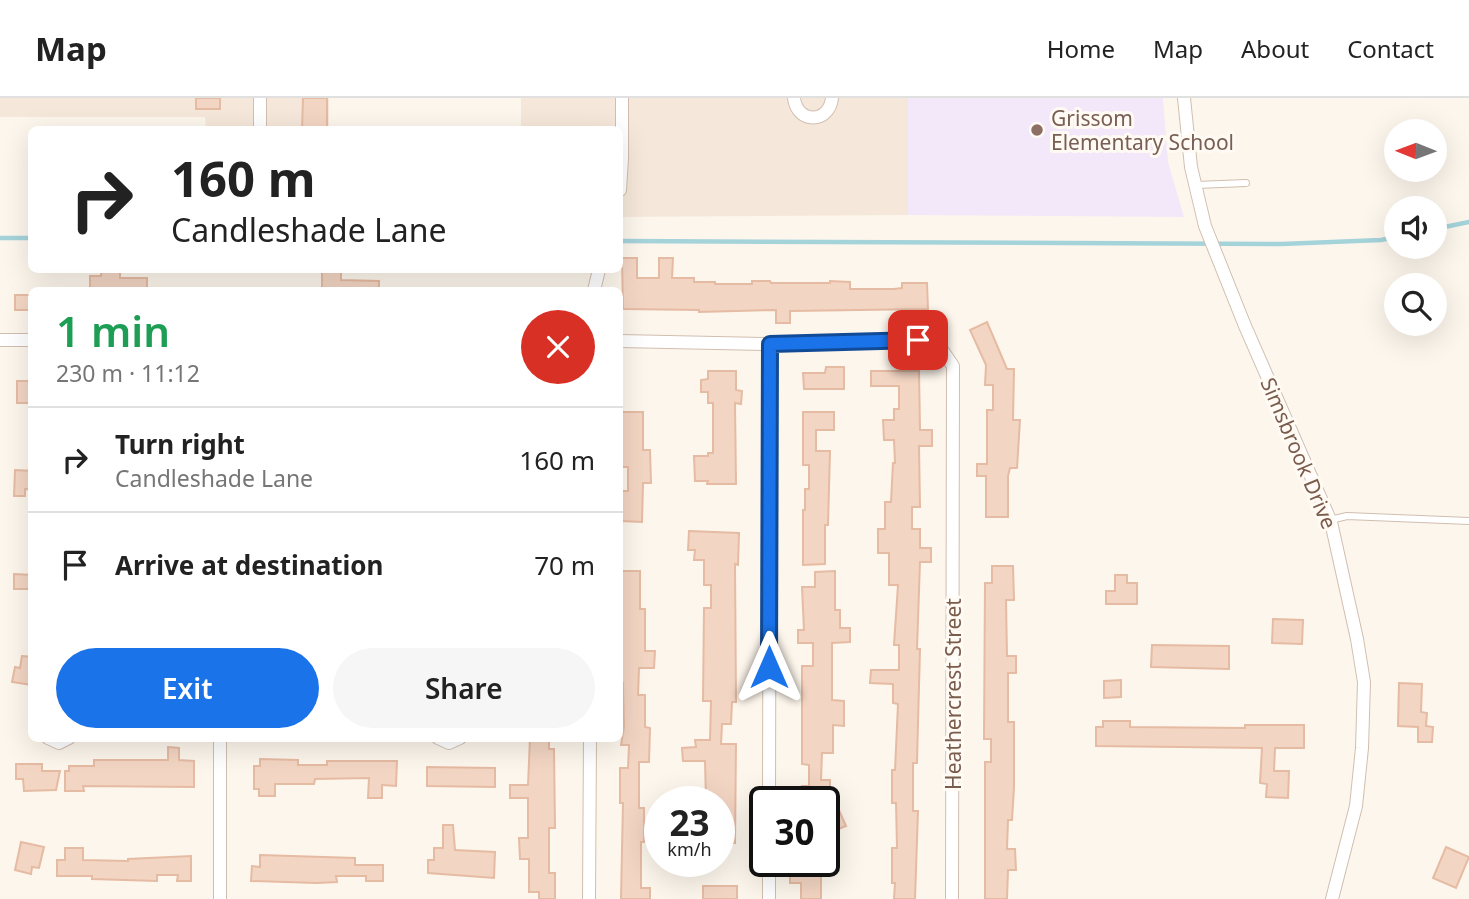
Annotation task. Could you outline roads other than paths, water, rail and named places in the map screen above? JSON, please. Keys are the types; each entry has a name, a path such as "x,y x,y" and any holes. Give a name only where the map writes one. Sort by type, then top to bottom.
{"street":[{"path":"260,98 260,126"},
{"path":"622,98 622,126"},
{"path":"794,98 798,111 814,118 826,113 832,98"},
{"name":"Simsbrook Drive","path":"1184,98 1194,185 1205,226 1215,255 1330,520 1357,639 1364,682 1363,748 1356,806 1332,899"},
{"path":"0,340 28,340"},
{"name":"Heathercrest Street","path":"623,341 770,344 918,340 940,347 953,366 952,899"},
{"path":"769,786 770,344"},
{"path":"220,742 220,899"},
{"path":"589,899 590,742"},
{"path":"769,877 769,899"}],"lane":[{"path":"1194,185 1246,183"},
{"path":"1330,520 1352,516 1469,521"}],"waterway":[{"path":"1447,227 1469,222"},
{"path":"0,238 28,238"},
{"path":"623,241 1282,244 1384,239"}],"place":[{"name":"Grissom Elementary School","path":"1037,130"}]}
